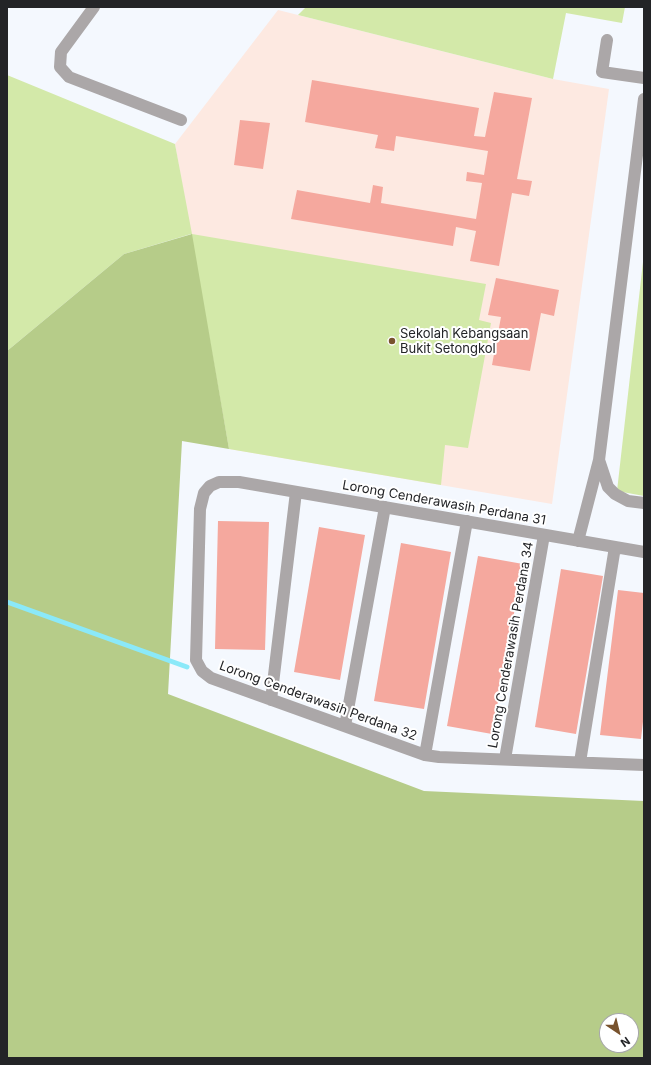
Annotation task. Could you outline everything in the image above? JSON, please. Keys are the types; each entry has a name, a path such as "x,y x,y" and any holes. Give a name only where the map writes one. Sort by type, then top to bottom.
{"street":[{"path":"94,7 61,52 60,67 69,77 181,120"},
{"path":"607,40 602,72 644,78"},
{"path":"578,541 599,460 644,99"},
{"path":"599,460 608,487 615,494 628,500 644,503"},
{"name":"Lorong Cenderawasih Perdana 32","path":"239,482 220,482 210,486 204,493 202,499 196,660 202,671 211,678 425,755 439,757 644,765"},
{"name":"Lorong Cenderawasih Perdana 31","path":"239,482 644,552"},
{"path":"271,700 296,492"},
{"path":"345,726 385,507"},
{"path":"425,755 466,521"},
{"name":"Lorong Cenderawasih Perdana 34","path":"505,759 544,535"},
{"path":"580,762 615,547"}],"shaded area":[{"name":"Sekolah Kebangsaan Bukit Setongkol","path":"278,10 553,79 609,89 552,504 229,449 175,144"}],"green space":[{"path":"306,7 625,7 622,23 566,13 553,79 298,15"},
{"path":"7,75 175,144 192,234 486,284 479,320 491,323 468,448 445,445 441,485 229,449 191,234 124,254 7,351"},
{"path":"192,234 229,449 182,441 168,694 424,791 644,801 644,1058 7,1058 7,351 124,254"},
{"path":"644,253 644,496 617,491"}],"building":[{"path":"312,80 479,108 474,136 485,137 494,92 532,98 517,179 532,181 529,196 512,193 499,266 470,261 476,231 456,227 453,246 291,219 297,190 370,203 373,185 383,187 381,203 476,219 482,183 466,181 467,172 484,175 488,151 396,136 394,151 375,148 378,135 305,122"},
{"path":"240,120 270,123 263,169 234,165"},
{"path":"496,278 559,290 554,316 541,313 530,371 492,365 501,317 488,315"},
{"path":"218,521 269,522 265,650 215,649"},
{"path":"319,527 365,535 340,680 294,672"},
{"path":"401,543 451,552 424,709 374,701"},
{"path":"478,556 523,564 492,734 447,726"},
{"path":"561,569 603,576 576,734 535,727"},
{"path":"618,590 644,593 644,713 641,739 600,735"}],"waterway":[{"path":"7,602 187,667"}],"place":[{"name":"Sekolah Kebangsaan Bukit Setongkol","path":"392,341"}]}
